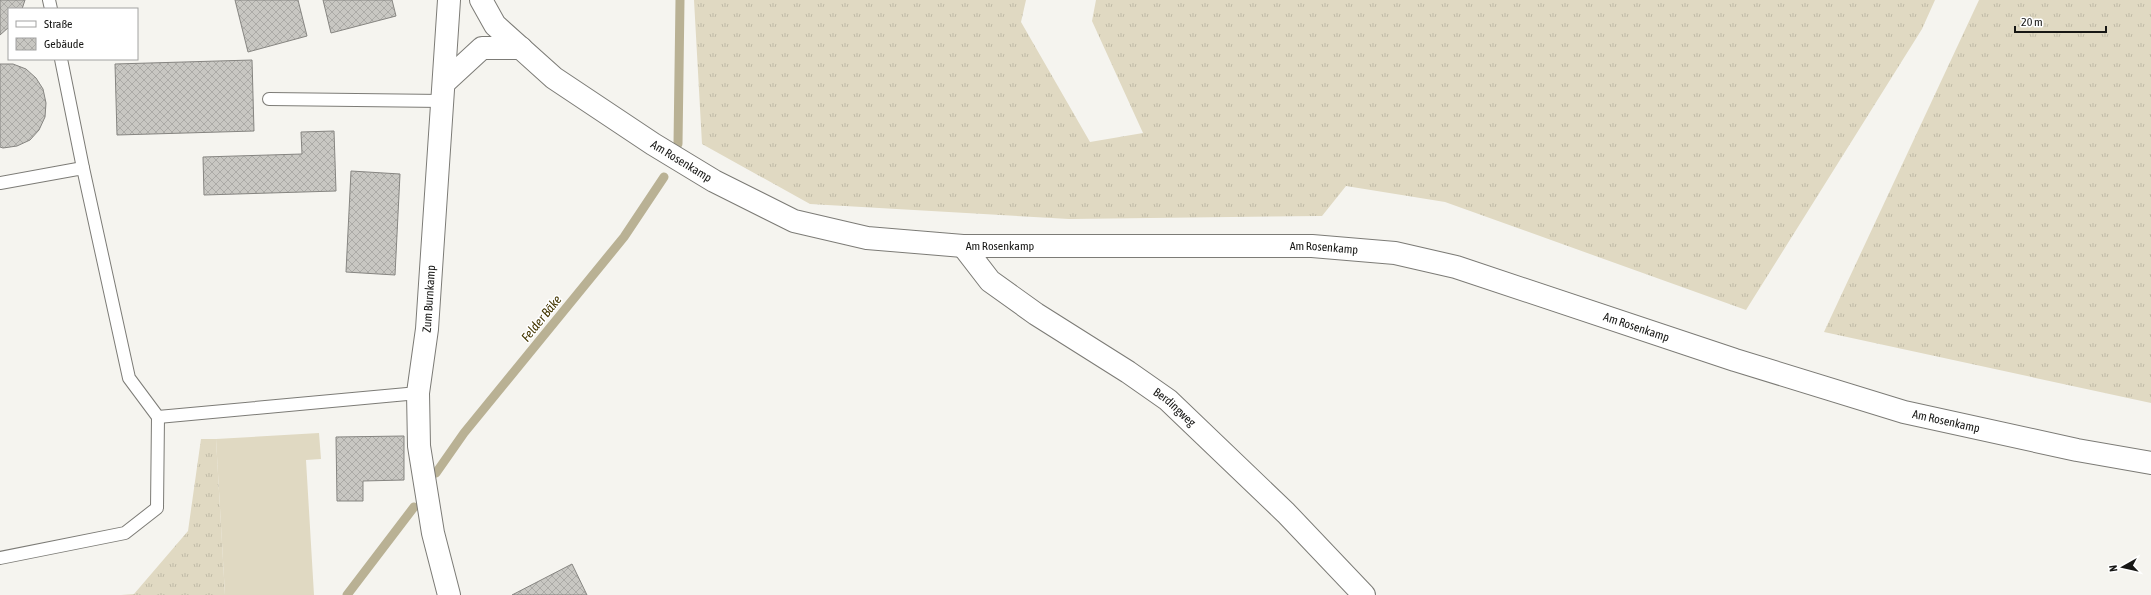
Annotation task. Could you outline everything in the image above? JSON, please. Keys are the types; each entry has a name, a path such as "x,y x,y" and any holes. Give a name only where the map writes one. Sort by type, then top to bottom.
{"street":[{"name":"Zum Burnkamp","path":"449,0 427,329 418,393 419,446 433,533 449,595"},
{"name":"Am Rosenkamp","path":"481,0 495,25 554,78 653,144 714,181 794,221 867,238 963,246 1312,246 1395,253 1456,267 1735,360 1904,412 2077,450 2151,463"},
{"path":"444,92 482,48 521,48"},
{"name":"Berdingweg","path":"963,246 990,281 1036,314 1128,372 1168,400 1286,513 1364,595"}],"lane":[{"path":"0,558 125,533 157,508 158,417 130,378 83,168 61,60"},
{"path":"269,99 444,92"},
{"path":"0,183 83,168"},
{"path":"158,417 418,393"}],"green space":[{"path":"694,0 1026,0 1021,22 1090,142 1143,133 1092,21 1096,0 1935,0 1922,29 1746,310 1445,202 1346,186 1322,216 1069,219 810,204 702,144"},
{"path":"1979,0 2151,0 2151,403 1824,332"},
{"path":"319,433 321,459 306,460 314,595 225,595 216,439"},
{"path":"201,439 216,439 225,595 121,595 134,594 188,531"}],"building":[{"path":"0,0 25,0 22,8 8,8 8,28 0,35"},
{"path":"235,0 298,0 307,36 248,52"},
{"path":"323,0 392,0 396,16 331,33"},
{"path":"252,60 254,131 117,135 115,64"},
{"path":"0,64 13,64 26,69 36,78 43,89 46,103 45,117 39,130 30,140 17,146 3,148 0,147"},
{"path":"334,131 336,191 204,195 203,157 302,154 301,132"},
{"path":"351,171 400,174 395,275 346,272"},
{"path":"404,436 404,480 363,481 363,501 337,501 336,437"},
{"path":"572,564 587,595 512,595"}],"waterway":[{"name":"Felder Bäke","path":"678,144 680,0"},
{"name":"Felder Bäke","path":"436,473 464,433 624,237 664,177"},
{"name":"Felder Bäke","path":"347,595 414,507"}]}
